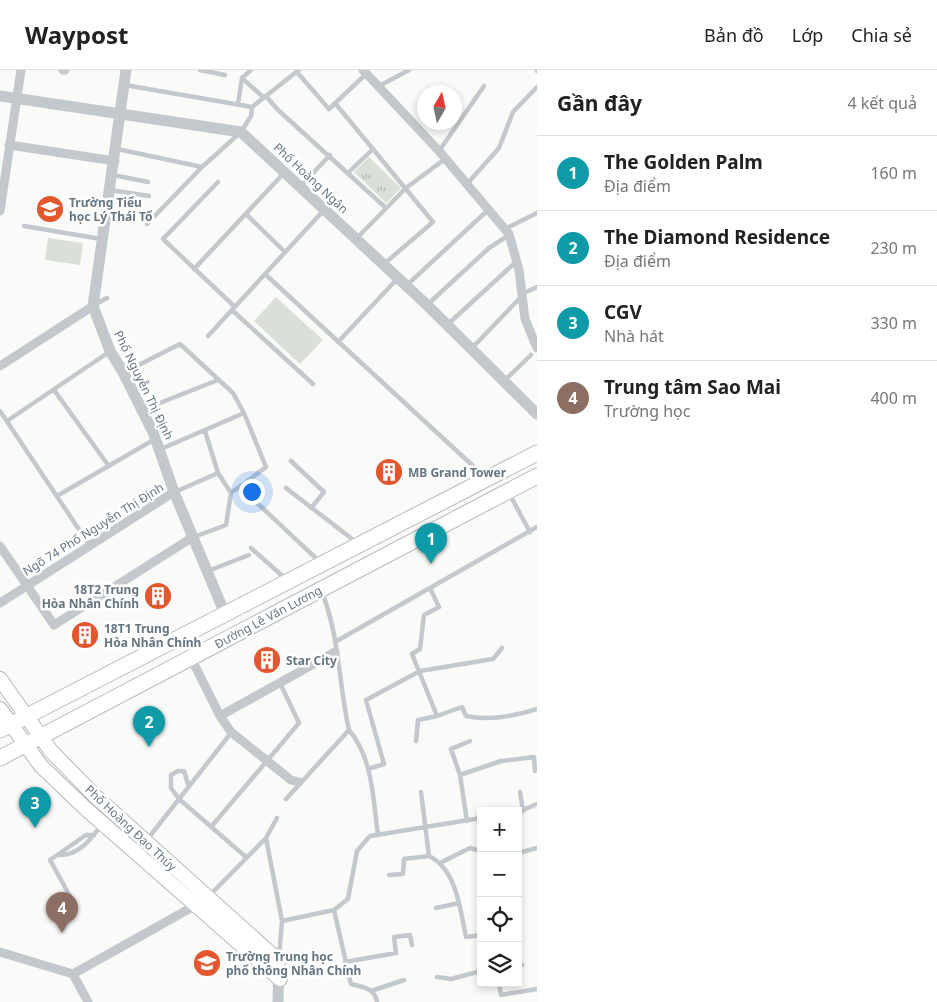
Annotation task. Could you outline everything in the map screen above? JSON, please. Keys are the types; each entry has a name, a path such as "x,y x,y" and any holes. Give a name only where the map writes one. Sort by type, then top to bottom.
{"main road":[{"name":"Đường Lê Văn Lương","path":"6,727 537,453"},
{"name":"Đường Lê Văn Lương","path":"0,758 320,589 346,581 437,533 537,476"},
{"path":"314,567 320,589"},
{"name":"Phố Hoàng Đạo Thúy","path":"0,680 52,751 280,979"},
{"name":"Phố Hoàng Đạo Thúy","path":"0,709 6,727 26,745 41,766 85,808 279,961"},
{"path":"85,808 95,796"}],"street":[{"path":"0,211 21,70"},
{"name":"Phố Nguyễn Thị Định","path":"126,70 113,174 93,306 110,351 123,372 158,444 174,492 225,614"},
{"path":"364,72 438,151 507,232 517,261 525,319 534,352"},
{"path":"0,96 119,116 241,132"},
{"name":"Phố Hoàng Ngân","path":"241,132 427,305 446,326 537,414"},
{"path":"9,145 115,155"},
{"path":"0,366 93,306"},
{"name":"Ngõ 74 Phố Nguyễn Thị Định","path":"0,603 174,492"},
{"path":"0,546 54,625 194,537"},
{"path":"220,716 335,652"},
{"path":"191,658 220,716 231,732 291,780 299,782"},
{"path":"0,952 74,974 202,901"},
{"path":"278,1002 279,961"},
{"path":"74,974 88,1002"}],"lane":[{"path":"200,70 226,75"},
{"path":"238,104 242,78 251,70"},
{"path":"378,87 409,70"},
{"path":"147,224 202,166 241,132 251,116 252,107 298,71 329,110 364,72"},
{"path":"242,78 265,96 386,208"},
{"path":"124,84 252,107"},
{"path":"438,151 484,86"},
{"path":"467,184 499,148 513,112 537,87"},
{"path":"335,103 433,222 384,265"},
{"path":"349,172 373,149"},
{"path":"115,155 202,166"},
{"path":"301,186 330,155"},
{"path":"356,239 406,188 445,159"},
{"path":"194,269 285,172"},
{"path":"113,174 148,182"},
{"path":"218,182 162,239 313,384"},
{"path":"110,190 148,196"},
{"path":"208,336 325,210"},
{"path":"338,342 402,282 488,210"},
{"path":"427,305 507,232 537,213"},
{"path":"246,214 285,252"},
{"path":"24,226 102,239"},
{"path":"446,326 517,261"},
{"path":"265,274 486,478"},
{"path":"471,349 521,296 537,287"},
{"path":"93,306 107,298"},
{"path":"123,372 180,344 233,393 244,413 266,467 230,493"},
{"path":"7,421 110,351"},
{"path":"504,381 534,352"},
{"path":"141,410 218,380"},
{"path":"54,390 108,465"},
{"path":"0,411 90,546"},
{"path":"57,496 108,465 158,444 206,431 244,413"},
{"path":"194,537 226,525 230,493 218,473 206,431"},
{"path":"291,461 324,492 311,508"},
{"path":"174,492 218,473"},
{"path":"286,488 359,545"},
{"path":"508,491 530,532"},
{"path":"256,502 314,567"},
{"path":"335,642 537,527"},
{"path":"251,548 288,581"},
{"path":"208,571 249,555"},
{"path":"430,588 440,607 424,615 420,649 412,654 437,716"},
{"path":"320,589 330,612 349,730 360,746 368,769 378,835"},
{"path":"368,769 384,764 366,700 420,671 493,659 502,648"},
{"path":"211,827 299,723 280,683"},
{"path":"416,742 418,720 437,716 462,707 466,716 476,718 508,716 537,709"},
{"path":"286,799 299,782 306,779 349,730"},
{"path":"145,842 231,732"},
{"path":"467,821 460,775 451,749 470,741"},
{"path":"460,775 501,761 534,757 535,771"},
{"path":"189,786 184,771 172,773 170,783 179,799 246,857"},
{"path":"421,792 429,856"},
{"path":"520,792 521,807"},
{"path":"522,812 537,804"},
{"path":"202,901 266,838 277,818"},
{"path":"282,921 334,910 348,899 357,851 370,836 477,819"},
{"path":"71,898 50,860 59,855 62,849 86,835 94,835 102,823"},
{"path":"266,838 282,921 279,961"},
{"path":"442,862 470,848 477,850"},
{"path":"522,852 537,848"},
{"path":"388,875 403,874 404,859 429,856 442,862 459,903 466,937 477,936"},
{"path":"436,908 459,903"},
{"path":"334,910 351,984 371,990 404,980"},
{"path":"345,962 396,953 394,937 410,935 412,945"},
{"path":"437,977 451,978 477,972"},
{"path":"499,987 500,995 537,989"},
{"path":"371,990 377,1002"}],"green space":[{"path":"369,157 401,188 386,203 354,172"},
{"path":"48,238 83,243 80,265 45,260"},
{"path":"276,297 323,340 300,364 254,321"}],"place":[{"name":"Trường Tiểu học Lý Thái Tổ","path":"50,209"},
{"name":"MB Grand Tower","path":"389,472"},
{"name":"The Golden Palm","path":"431,564"},
{"name":"18T2 Trung Hòa Nhân Chính","path":"158,596"},
{"name":"18T1 Trung Hòa Nhân Chính","path":"85,635"},
{"name":"Star City","path":"267,660"},
{"name":"The Diamond Residence","path":"149,747"},
{"name":"CGV","path":"35,828"},
{"name":"Trung tâm Sao Mai","path":"62,933"},
{"name":"Trường Trung học phổ thông Nhân Chính","path":"207,963"}]}
